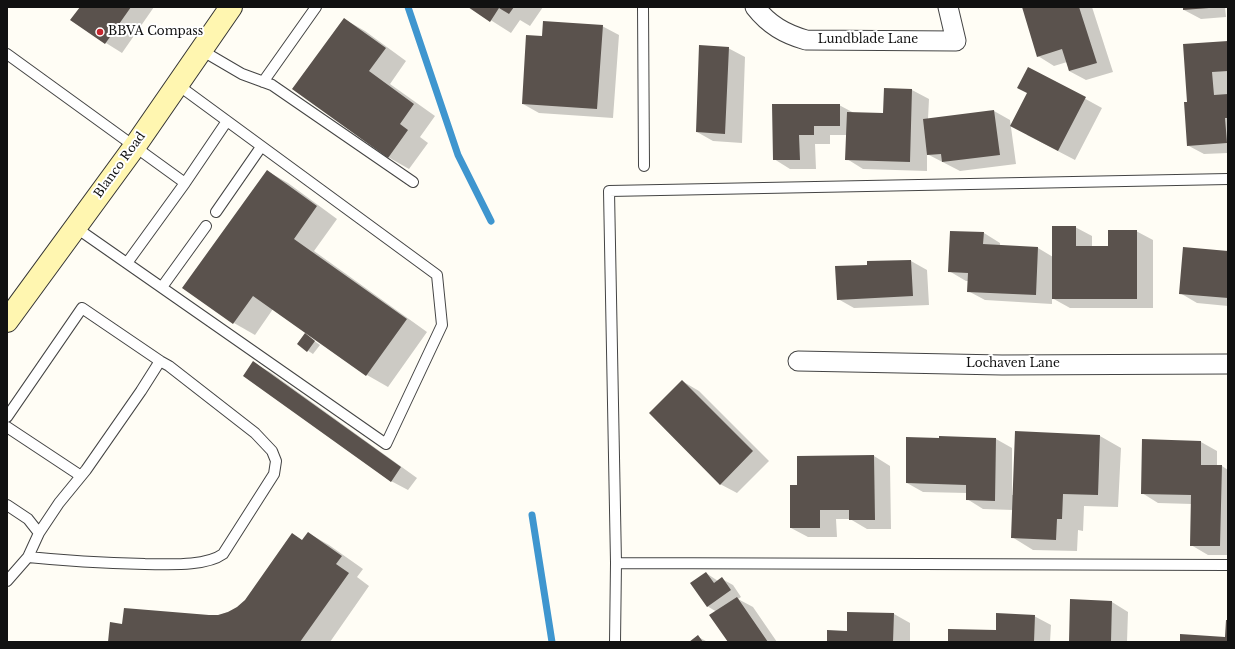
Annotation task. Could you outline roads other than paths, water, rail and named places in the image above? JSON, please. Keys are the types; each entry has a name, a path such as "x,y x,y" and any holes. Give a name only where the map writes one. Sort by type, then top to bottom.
{"main road":[{"name":"Blanco Road","path":"7,321 135,146 231,7"}],"street":[{"name":"Lundblade Lane","path":"755,7 771,24 789,35 806,40 956,41 948,7"},
{"name":"Lochaven Lane","path":"798,361 1002,365 1228,364"}],"lane":[{"path":"263,82 316,7"},
{"path":"643,7 644,166"},
{"path":"201,50 242,74 272,85 413,182"},
{"path":"7,54 185,183"},
{"path":"75,227 386,444 442,325 437,275 178,85"},
{"path":"127,262 185,183 227,121"},
{"path":"216,212 261,147"},
{"path":"615,642 616,563 609,191 1228,179"},
{"path":"162,287 206,226"},
{"path":"7,417 82,308 169,366 255,433 272,451 275,457 274,474 223,554 214,559 180,564 97,563 28,557"},
{"path":"7,581 28,557 39,533 59,503 81,476 141,391 160,361"},
{"path":"7,427 81,476"},
{"path":"7,504 28,520 39,533"},
{"path":"616,563 1228,565"}],"waterway":[{"path":"408,7 458,155 491,221"},
{"path":"532,515 552,642"}],"place":[{"name":"BBVA Compass","path":"100,32"}]}
